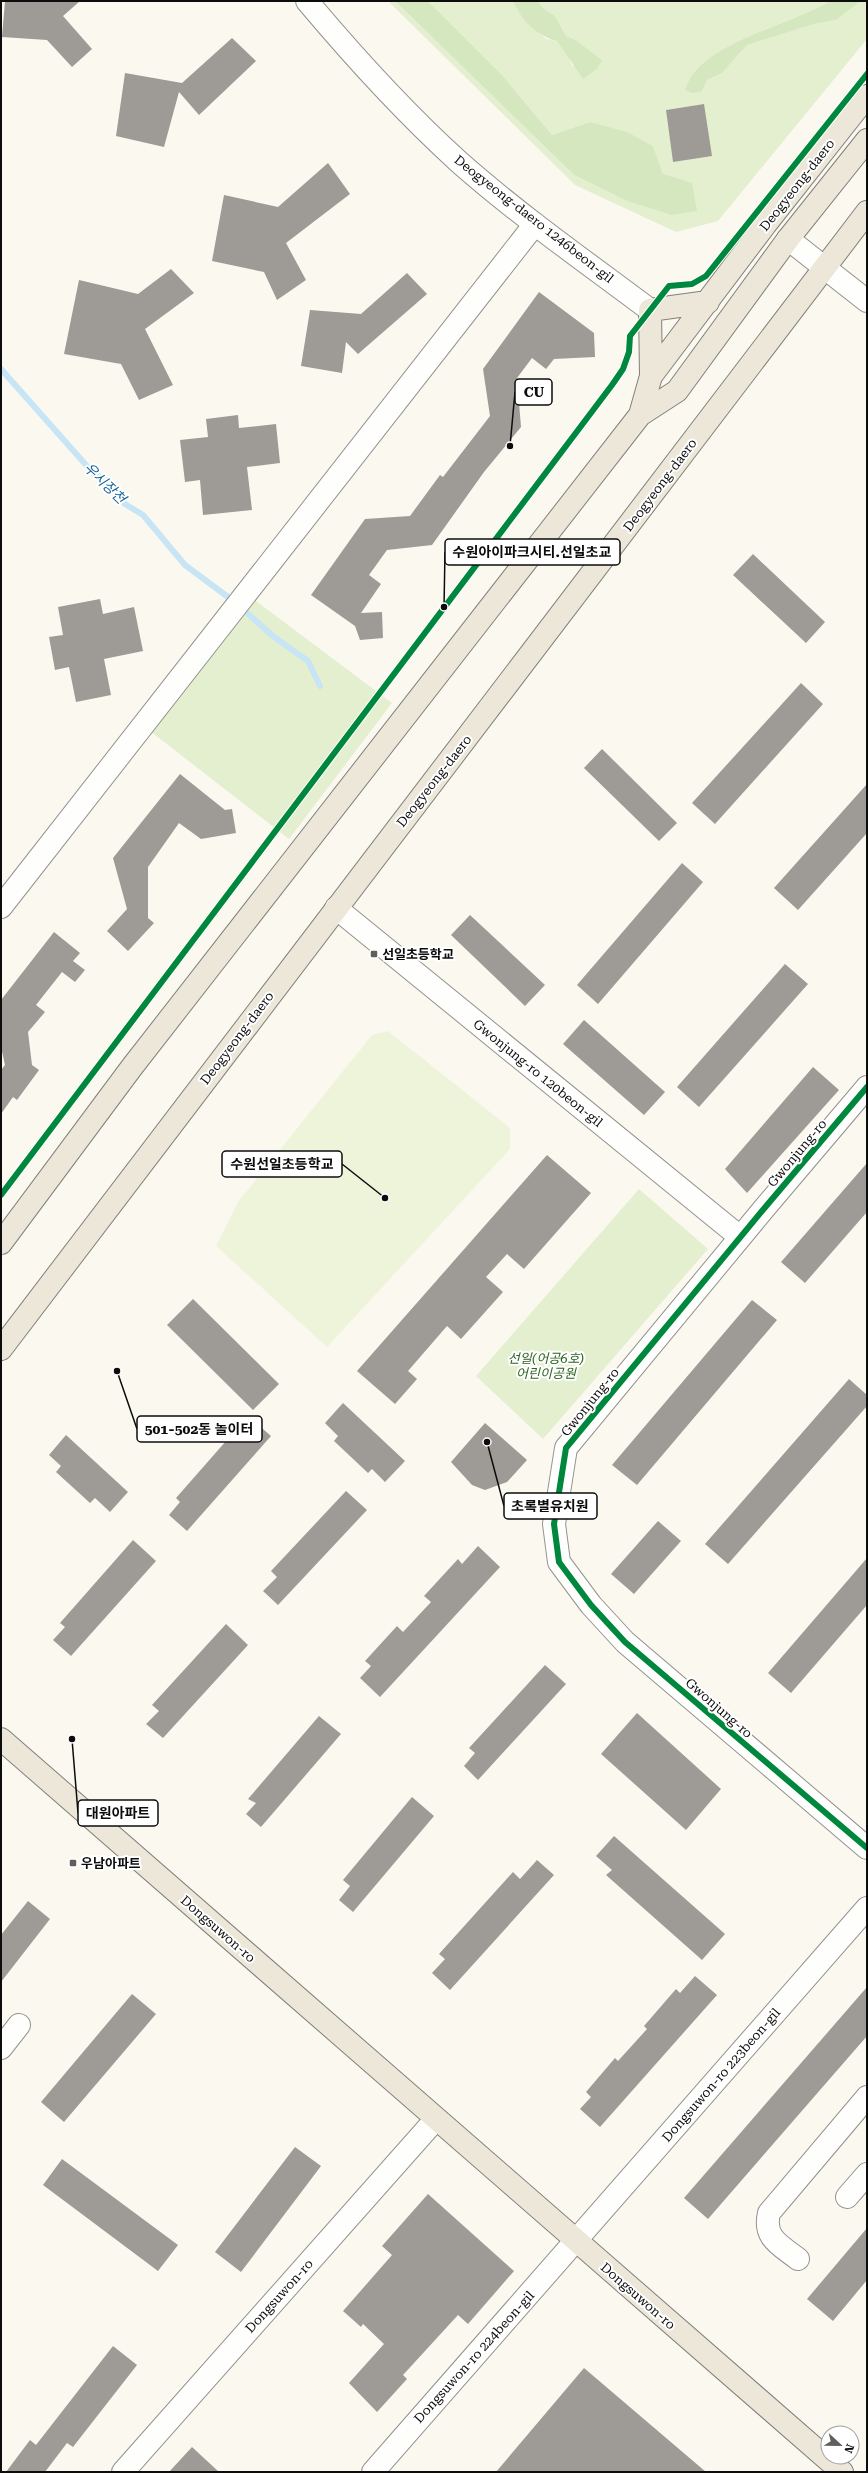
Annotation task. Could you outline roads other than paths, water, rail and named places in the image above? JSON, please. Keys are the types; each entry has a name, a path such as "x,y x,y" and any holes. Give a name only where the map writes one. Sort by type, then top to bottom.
{"main road":[{"name":"Deogyeong-daero","path":"640,415 651,376 765,225 867,96"},
{"name":"Deogyeong-daero","path":"1,1243 132,1067 640,415 677,391 788,239 867,140"},
{"name":"Deogyeong-daero","path":"1,1349 867,212"},
{"path":"651,376 650,310 708,302"},
{"name":"Dongsuwon-ro","path":"1,1739 435,2120 842,2472"}],"street":[{"name":"Deogyeong-daero 1246beon-gil","path":"307,1 358,61 459,162 535,224 650,310"},
{"path":"1,907 535,224"},
{"path":"788,239 826,267 867,301"},
{"name":"Gwonjung-ro 120beon-gil","path":"336,908 740,1237"},
{"name":"Gwonjung-ro","path":"867,1087 740,1237 566,1448 554,1524 559,1562 591,1605 625,1642 867,1848"},
{"name":"Dongsuwon-ro 223beon-gil","path":"576,2242 867,1908"},
{"path":"1,2048 19,2025"},
{"path":"798,2259 770,2235 767,2228 769,2213 867,2097"},
{"name":"Dongsuwon-ro","path":"123,2472 435,2120"},
{"path":"847,2197 867,2174"},
{"name":"Dongsuwon-ro 224beon-gil","path":"373,2472 576,2242"}],"waterway":[{"name":"우시장천","path":"1,369 94,474 104,478 125,504 143,515 185,565 236,603 274,637 308,661 320,686"}],"place":[{"name":"CU","path":"510,446"},
{"name":"수원아이파크시티.선일초교","path":"444,607"},
{"name":"선일초등학교","path":"374,954"},
{"name":"수원선일초등학교","path":"385,1198"},
{"name":"501-502동 놀이터","path":"117,1371"},
{"name":"초록별유치원","path":"487,1442"},
{"name":"대원아파트","path":"72,1739"},
{"name":"우남아파트","path":"73,1863"}],"park label":[{"name":"선일(어공6호) 어린이공원","path":"546,1366"}]}
